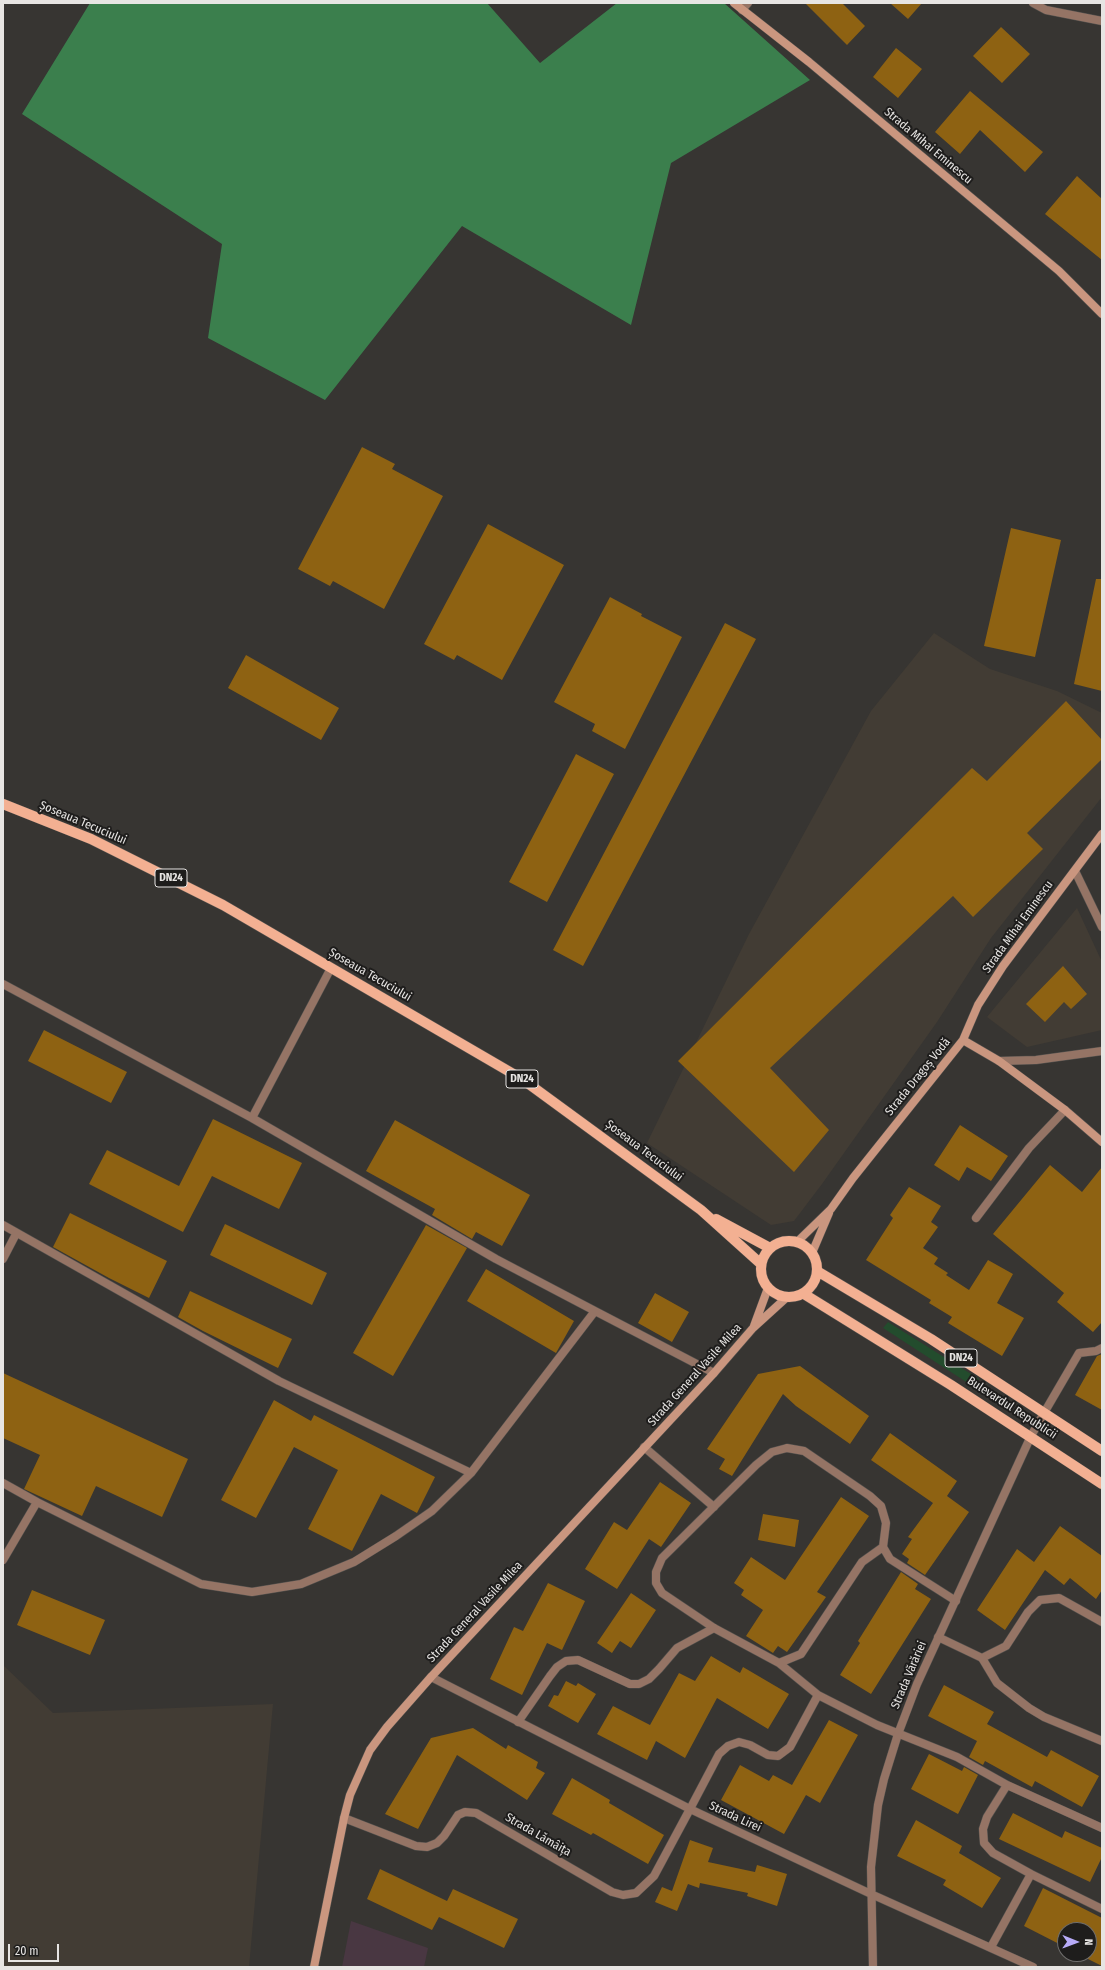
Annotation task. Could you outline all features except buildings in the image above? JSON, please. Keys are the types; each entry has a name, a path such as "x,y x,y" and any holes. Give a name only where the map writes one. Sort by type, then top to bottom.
{"main road":[{"name":"Strada Mihai Eminescu","path":"734,3 809,62 1059,271 1102,314"},
{"name":"Șoseaua Tecuciului","path":"3,804 79,834 142,863 223,905 522,1079 701,1210 761,1264"},
{"name":"Strada Mihai Eminescu","path":"963,1040 978,1005 1003,966 1101,837"},
{"name":"Strada Dragoș Vodă","path":"797,1242 831,1209 853,1178 963,1040 999,1061 1065,1110 1102,1142"},
{"name":"Strada Dragoș Vodă","path":"812,1253 831,1209"},
{"name":"Șoseaua Tecuciului","path":"701,1210 770,1248"},
{"path":"787,1241 797,1242 805,1246 812,1253 816,1261 817,1271 811,1288 804,1294 786,1298 777,1295 768,1288 761,1274 761,1264 764,1256 770,1248 778,1243 787,1241"},
{"name":"Bulevardul Republicii","path":"817,1271 931,1339 1102,1451"},
{"name":"Strada General Vasile Milea","path":"753,1328 768,1288"},
{"name":"Bulevardul Republicii","path":"804,1294 877,1338 1031,1436 1102,1484"},
{"name":"Strada General Vasile Milea","path":"314,1967 344,1818 350,1795 370,1750 387,1727 431,1677 714,1373 753,1328 786,1298"}],"street":[{"path":"742,10 748,3"},
{"path":"1033,3 1046,10 1102,21"},
{"path":"1075,871 1102,927"},
{"path":"252,1118 332,968"},
{"path":"3,984 252,1118 496,1259 714,1373"},
{"path":"999,1061 1036,1060 1102,1050"},
{"path":"976,1218 1028,1148 1065,1110"},
{"path":"3,1225 16,1234 280,1381 471,1474"},
{"path":"3,1259 16,1234"},
{"path":"3,1483 37,1502 201,1584 252,1592 301,1584 354,1562 432,1511 471,1474 595,1311"},
{"name":"Strada Vărăriei","path":"873,1967 871,1894 874,1832 878,1805 898,1734 917,1684 1031,1436 1079,1353 1096,1351 1102,1348"},
{"path":"644,1447 714,1507"},
{"path":"956,1601 890,1559 884,1548 886,1523 881,1506 870,1496 804,1451 787,1448 772,1452 662,1558 656,1572 656,1583 662,1593 714,1628 779,1664 818,1695 877,1725 957,1756 1007,1785 1102,1828"},
{"path":"3,1560 37,1502"},
{"path":"779,1664 801,1654 862,1562 884,1548"},
{"path":"982,1658 1006,1646 1028,1612 1040,1600 1059,1598 1102,1622"},
{"path":"518,1722 557,1667 566,1661 578,1660 630,1684 638,1684 654,1674 676,1648 714,1628"},
{"path":"938,1637 982,1658 997,1682 1029,1708 1044,1717 1102,1741"},
{"name":"Strada Lirei","path":"431,1677 690,1809 871,1894 1033,1967"},
{"path":"690,1809 719,1754 728,1746 739,1742 750,1745 768,1755 778,1756 790,1747 818,1695"},
{"path":"1007,1785 987,1818 983,1829 984,1843 993,1853 1031,1874 1102,1909"},
{"name":"Strada Lămâița","path":"344,1818 416,1846 427,1847 437,1843 444,1836 458,1815 465,1812 476,1814 612,1892 623,1895 636,1893 654,1876 690,1809"},
{"path":"991,1947 1031,1874"}],"shaded area":[{"path":"934,633 990,669 1057,691 1102,713 1102,797 991,938 937,1022 794,1221 771,1225 647,1143 749,934 871,711"},
{"path":"1077,908 1102,962 1102,1030 1027,1047 987,1017"},
{"path":"3,1665 53,1713 273,1704 249,1967 3,1967"},
{"path":"351,1921 428,1948 424,1967 342,1967"}],"green space":[{"path":"90,3 487,3 540,63 617,3 724,3 810,80 671,163 631,325 462,226 325,400 208,338 222,244 22,114"},
{"path":"888,1322 979,1379 974,1387 883,1328"}]}
